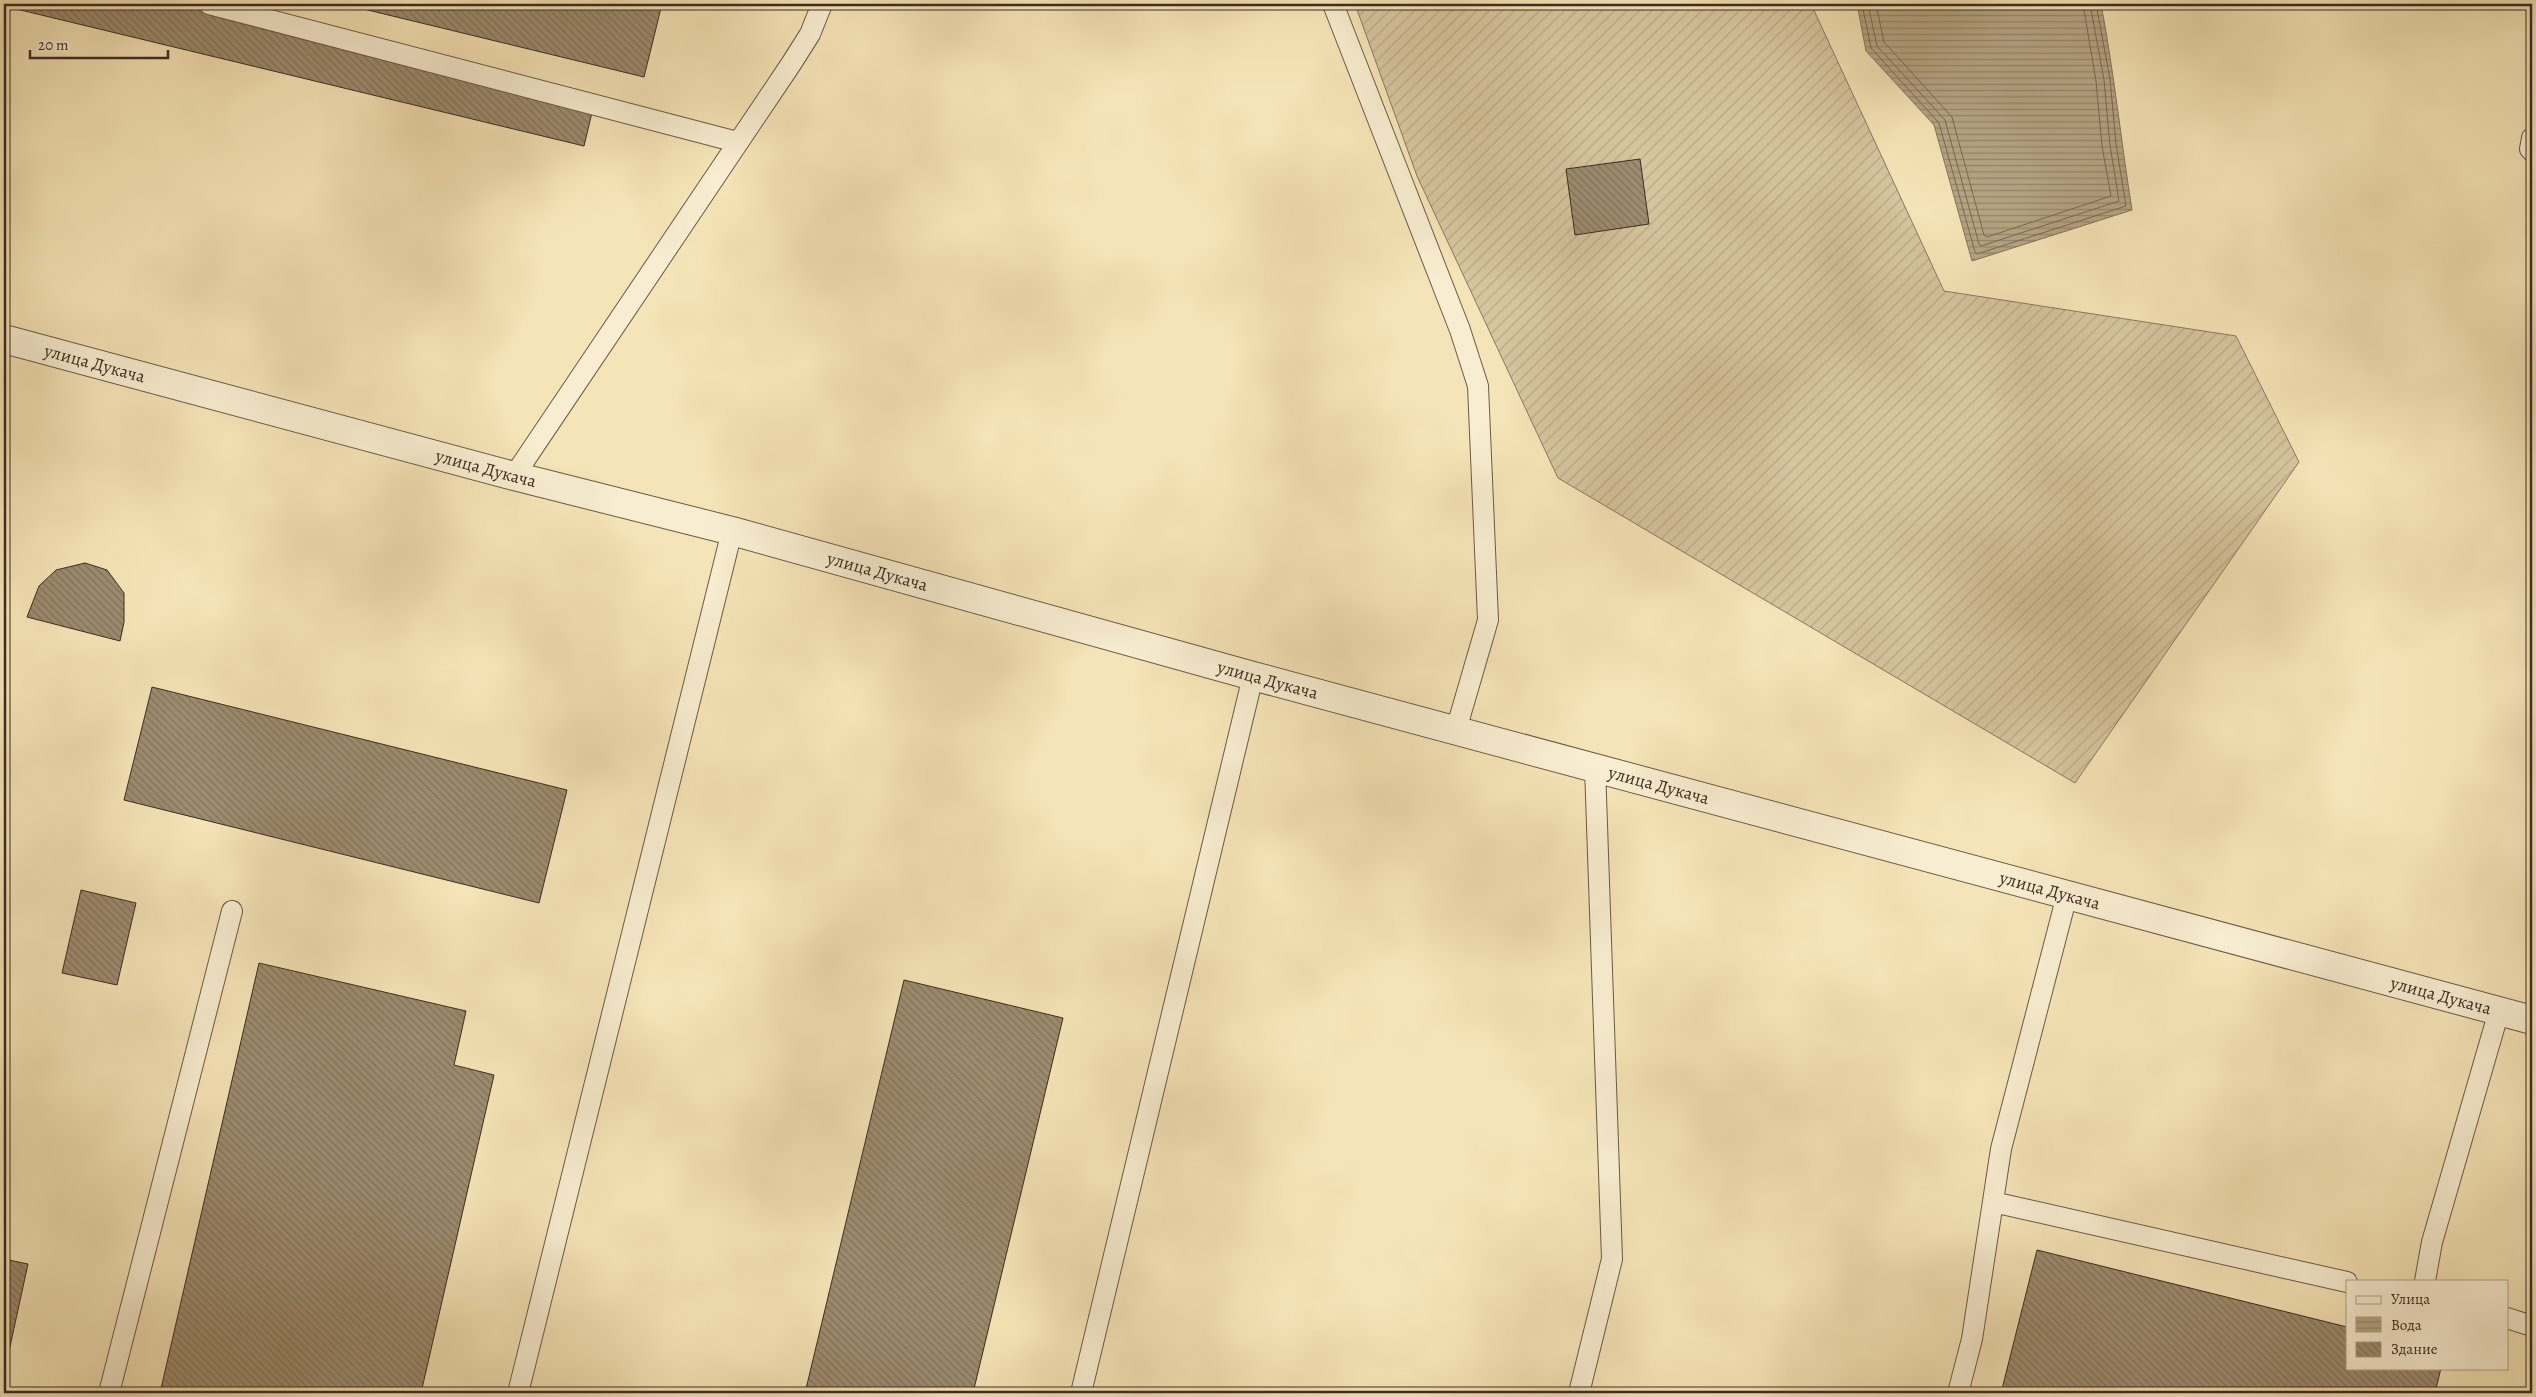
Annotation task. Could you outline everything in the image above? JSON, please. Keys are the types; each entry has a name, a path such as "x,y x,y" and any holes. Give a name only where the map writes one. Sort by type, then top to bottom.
{"street":[{"name":"улица Дукача","path":"4,339 514,476 732,531 1252,676 2532,1020"}],"lane":[{"path":"209,4 737,142"},
{"path":"514,476 810,34 822,4"},
{"path":"1333,4 1460,330 1478,386 1488,620 1456,730"},
{"path":"2532,138 2530,149 2532,151"},
{"path":"518,1393 732,531"},
{"path":"1081,1393 1252,676"},
{"path":"1579,1393 1612,1259 1595,767"},
{"path":"1958,1393 1972,1339 2000,1150 2067,895"},
{"path":"109,1393 232,911"},
{"path":"2425,1280 2432,1242 2498,1011"},
{"path":"1993,1202 2346,1282"},
{"path":"2508,1318 2532,1326"}],"shaded area":[{"path":"1355,4 1811,4 1944,291 2236,336 2299,462 2075,783 1558,478 1417,176"}],"water":[{"path":"1857,4 2101,4 2132,210 1972,261 1934,125 1866,51"}],"building":[{"path":"4,4 193,4 595,100 584,146 4,6"},
{"path":"343,4 662,4 644,77"},
{"path":"1640,159 1649,224 1575,235 1566,169"},
{"path":"85,563 107,570 124,593 124,622 120,641 27,617 39,586 56,570"},
{"path":"152,687 567,790 539,903 124,800"},
{"path":"81,890 136,903 117,985 62,973"},
{"path":"259,963 466,1011 454,1065 494,1075 421,1393 160,1393"},
{"path":"904,980 1063,1018 973,1393 805,1393"},
{"path":"2037,1250 2346,1327 2346,1370 2441,1370 2435,1393 2001,1393"},
{"path":"4,1259 28,1264 4,1374"}]}
